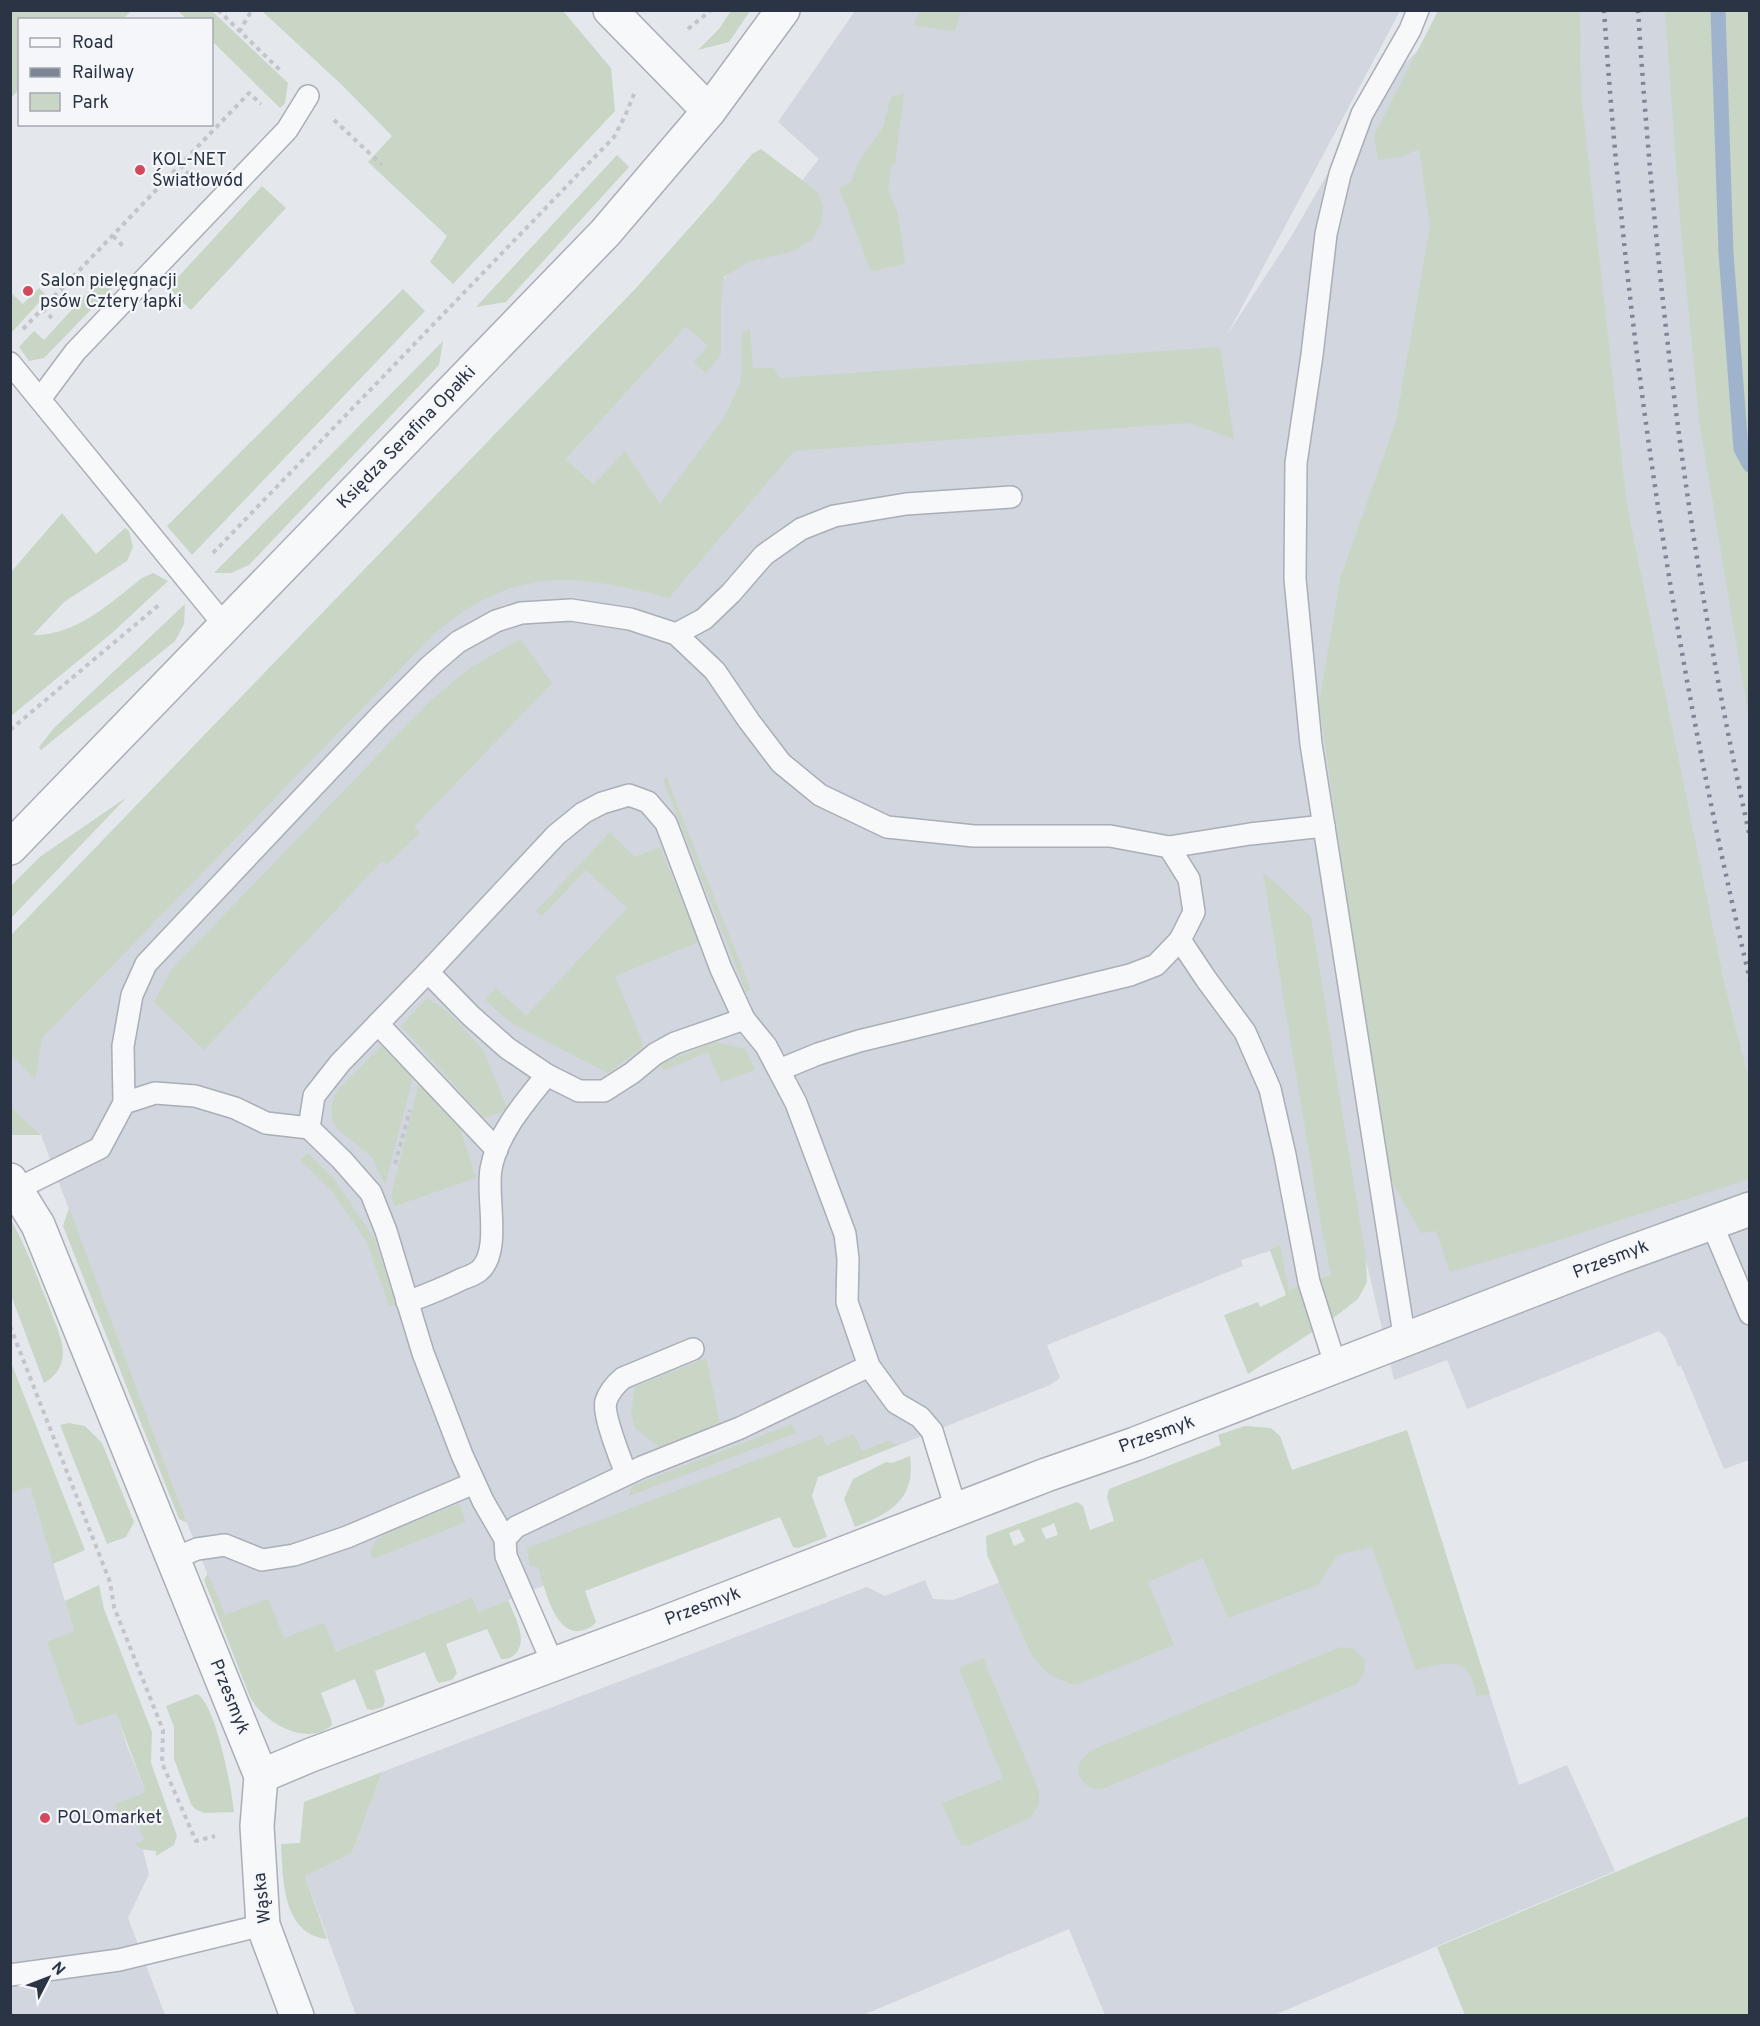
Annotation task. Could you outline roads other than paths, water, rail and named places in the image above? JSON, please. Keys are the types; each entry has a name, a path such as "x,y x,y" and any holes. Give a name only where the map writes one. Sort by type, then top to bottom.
{"street":[{"path":"610,10 709,111"},
{"name":"Księdza Serafina Opałki","path":"10,848 605,233 709,111 773,27 783,10"},
{"name":"Przesmyk","path":"14,1185 38,1225 261,1776 1046,1474 1135,1444 1749,1209"},
{"name":"Wąska","path":"261,1776 257,1827 263,1925 297,2016"}],"lane":[{"path":"1405,1341 1311,744 1295,579 1296,463 1312,355 1326,234 1340,174 1362,114 1410,30 1418,10"},
{"path":"40,399 75,352 287,130 308,96"},
{"path":"10,363 225,626"},
{"path":"676,634 704,619 764,555 801,529 834,516 906,504 1011,497"},
{"path":"14,1185 100,1148 124,1103 123,1046 132,995 146,964 430,666 451,648 496,621 521,613 571,610 630,619 676,634 715,671 749,722 781,763 820,795 887,827 974,836 1110,836 1169,847 1250,834 1324,826"},
{"path":"309,1128 314,1096 340,1063 556,835 583,813 602,803 629,795 648,802 666,823 721,969 744,1019 766,1046 796,1103 845,1234 848,1259 847,1302 869,1366 896,1403 920,1417 932,1431 956,1509"},
{"path":"779,1070 818,1053 859,1041 1130,975 1156,965 1180,940 1194,912 1189,879 1169,847"},
{"path":"1180,940 1206,980 1245,1032 1270,1089 1310,1282 1336,1367"},
{"path":"428,972 471,1016 507,1048 547,1075 579,1091 604,1091 632,1073 655,1054 675,1043 744,1019"},
{"path":"378,1024 497,1150"},
{"path":"407,1302 479,1271 489,1258 491,1166 510,1125 547,1075"},
{"path":"124,1103 156,1093 195,1096 235,1108 266,1124 309,1128 371,1193 423,1353 474,1483 505,1539 506,1556 553,1664"},
{"path":"1711,1222 1749,1314"},
{"path":"626,1474 611,1431 605,1403 614,1386 623,1378 693,1349"},
{"path":"505,1539 516,1527 626,1474 740,1428 869,1366"},
{"path":"173,1559 197,1549 225,1545 262,1560 294,1555 347,1538 474,1483"},
{"path":"10,1975 118,1960 263,1925"}],"waterway":[{"path":"1718,10 1726,253 1741,449 1750,465"}],"railway":[{"path":"1604,10 1625,255 1657,498 1698,740 1750,980"},
{"path":"1638,10 1645,114 1665,322 1678,426 1709,632 1750,837"}],"place":[{"name":"KOL-NET Światłowód","path":"140,170"},
{"name":"Salon pielęgnacji psów Cztery łapki","path":"28,291"},
{"name":"POLOmarket","path":"45,1818"}]}
